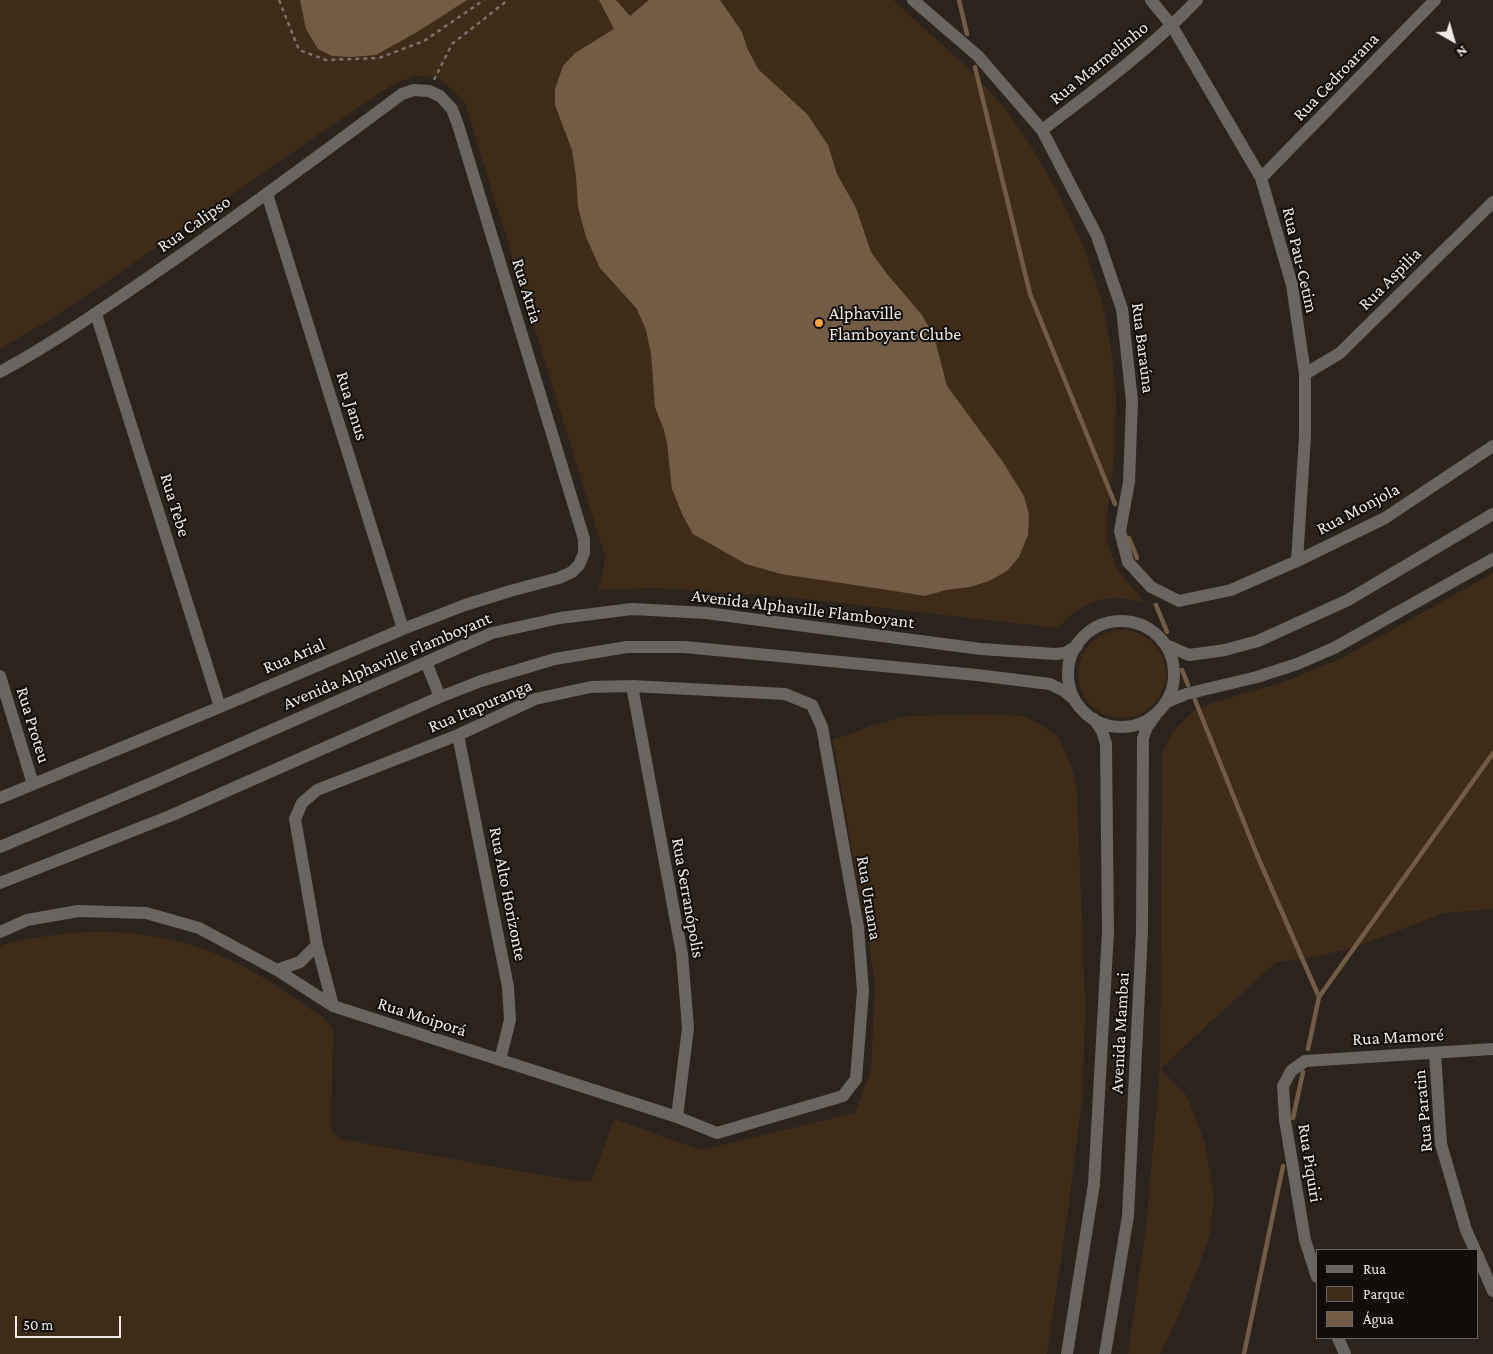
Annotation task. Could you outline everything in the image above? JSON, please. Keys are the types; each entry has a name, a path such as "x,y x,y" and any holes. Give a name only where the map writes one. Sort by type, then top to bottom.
{"street":[{"name":"Rua Baraúna","path":"913,0 978,56 1042,130 1098,236 1122,309 1132,401 1129,482 1120,532 1128,562 1151,587 1178,600 1231,590"},
{"name":"Rua Pau-Cetim","path":"1151,0 1172,26 1261,178 1292,285 1305,374 1305,436 1297,561"},
{"name":"Rua Marmelinho","path":"1042,130 1108,81 1172,26 1197,0"},
{"name":"Rua Cedroarana","path":"1261,178 1436,0"},
{"name":"Rua Calipso","path":"0,372 33,354 96,314 267,194 402,94 414,90 429,91"},
{"name":"Rua Atria","path":"429,91 440,96 452,109 458,125 584,539"},
{"name":"Rua Janus","path":"267,194 403,629"},
{"name":"Rua Aspilia","path":"1305,374 1340,353 1493,202"},
{"name":"Rua Tebe","path":"96,314 220,707"},
{"name":"Rua Monjola","path":"1231,590 1297,561 1385,518 1493,446"},
{"path":"1166,645 1189,655 1225,650 1258,641 1348,600 1493,514"},
{"name":"Rua Arial","path":"0,798 403,629 465,605 559,578 572,572 579,565 584,554 584,539"},
{"path":"1167,702 1186,694 1257,677 1297,664 1334,648 1493,559"},
{"name":"Avenida Alphaville Flamboyant","path":"0,847 154,782 492,633 560,618 632,609 706,613 982,650 1055,654 1065,653 1077,646"},
{"path":"0,883 170,816 440,697 481,681 555,658 627,647 684,647 977,675 1050,684 1064,690 1074,698 1085,713 1100,724 1120,728 1139,725 1155,716 1167,702 1174,684 1174,662 1166,645 1154,632 1137,623 1122,621 1106,624 1089,632 1077,646 1070,662 1068,681 1074,698"},
{"path":"426,662 440,697"},
{"name":"Rua Proteu","path":"0,676 32,784"},
{"name":"Rua Itapuranga","path":"317,945 295,819 302,803 317,790 458,735 535,699 591,687 632,686 785,694 812,705"},
{"name":"Rua Serranópolis","path":"632,686 682,954 688,1028 677,1117"},
{"name":"Rua Uruana","path":"812,705 822,727 858,927 863,991 856,1079 843,1096"},
{"name":"Avenida Mambai","path":"1104,1354 1128,1216 1142,931 1143,738 1147,727 1155,716"},
{"name":"Avenida Mambai","path":"1067,1354 1094,1184 1108,932 1106,744 1102,731 1094,719"},
{"name":"Rua Alto Horizonte","path":"458,735 508,987 510,1020 500,1060"},
{"name":"Rua Moiporá","path":"0,932 27,920 78,911 146,913 199,928 277,970 333,1006 677,1117 717,1133 843,1096"},
{"path":"277,970 300,962 317,945"},
{"path":"317,945 333,1006"},
{"name":"Rua Mamoré","path":"1305,1061 1493,1049"},
{"name":"Rua Paratin","path":"1436,1053 1441,1144 1466,1230 1475,1249"},
{"name":"Rua Piquiri","path":"1305,1061 1291,1071 1284,1086 1285,1120 1305,1240 1316,1274"},
{"path":"1478,1256 1493,1291"},
{"path":"1338,1339 1345,1354"}],"path":[{"path":"279,0 299,50 326,60 379,58 424,41 484,0"},
{"path":"429,91 452,44 508,0"}],"green space":[{"name":"Alphaville Flamboyant Clube","path":"0,0 893,0 967,67 1004,107 1031,146 1060,196 1082,243 1101,298 1111,348 1116,398 1115,449 1106,523 1108,545 1118,571 1139,595 1143,603 1119,598 1096,601 1076,611 1058,628 787,597 656,588 598,590 605,556 465,103 437,77 414,76 392,85 95,290 0,349"},
{"path":"1493,573 1493,909 1444,913 1359,946 1315,957 1276,962 1160,1069 1162,753 1172,733 1194,711 1212,703 1281,683 1342,658"},
{"path":"1113,630 1131,630 1147,637 1159,649 1166,665 1166,683 1159,699 1147,711 1131,718 1113,718 1097,711 1085,699 1078,683 1078,665 1085,649 1097,637"},
{"path":"984,714 1024,716 1045,727 1059,738 1073,771 1077,790 1085,1004 1083,1091 1047,1354 0,1354 0,946 15,941 69,933 124,933 177,941 229,959 263,977 324,1018 333,1029 331,1129 340,1139 581,1182 592,1180 614,1119 701,1150 855,1113 871,1070 875,982 833,740 871,726 907,716"},
{"path":"1160,1069 1187,1096 1205,1143 1214,1198 1210,1234 1174,1326 1160,1354 1128,1354 1146,1228"}],"water":[{"path":"300,0 467,0 417,32 376,55 351,57 332,56 318,49 306,29"},
{"path":"599,0 616,0 630,16 649,0 720,0 742,32 747,48 758,69 807,114 828,145 837,174 856,208 871,252 922,315 934,336 947,386 1003,462 1024,496 1029,514 1028,535 1019,557 1007,571 989,581 970,587 946,590 925,596 781,574 746,564 693,534 672,489 667,443 655,407 651,354 646,330 637,309 600,268 586,237 578,207 572,150 555,105 555,89 563,66 575,53 614,29"}],"waterway":[{"path":"959,0 967,34"},
{"path":"975,67 1030,294 1115,504"},
{"path":"1129,538 1137,558"},
{"path":"1156,605 1167,632"},
{"path":"1182,670 1188,685"},
{"path":"1195,700 1257,855 1319,997"},
{"path":"1308,1049 1319,997 1493,753"},
{"path":"1293,1118 1303,1072"},
{"path":"1244,1354 1283,1166"}],"place":[{"name":"Alphaville Flamboyant Clube","path":"819,323"}]}
